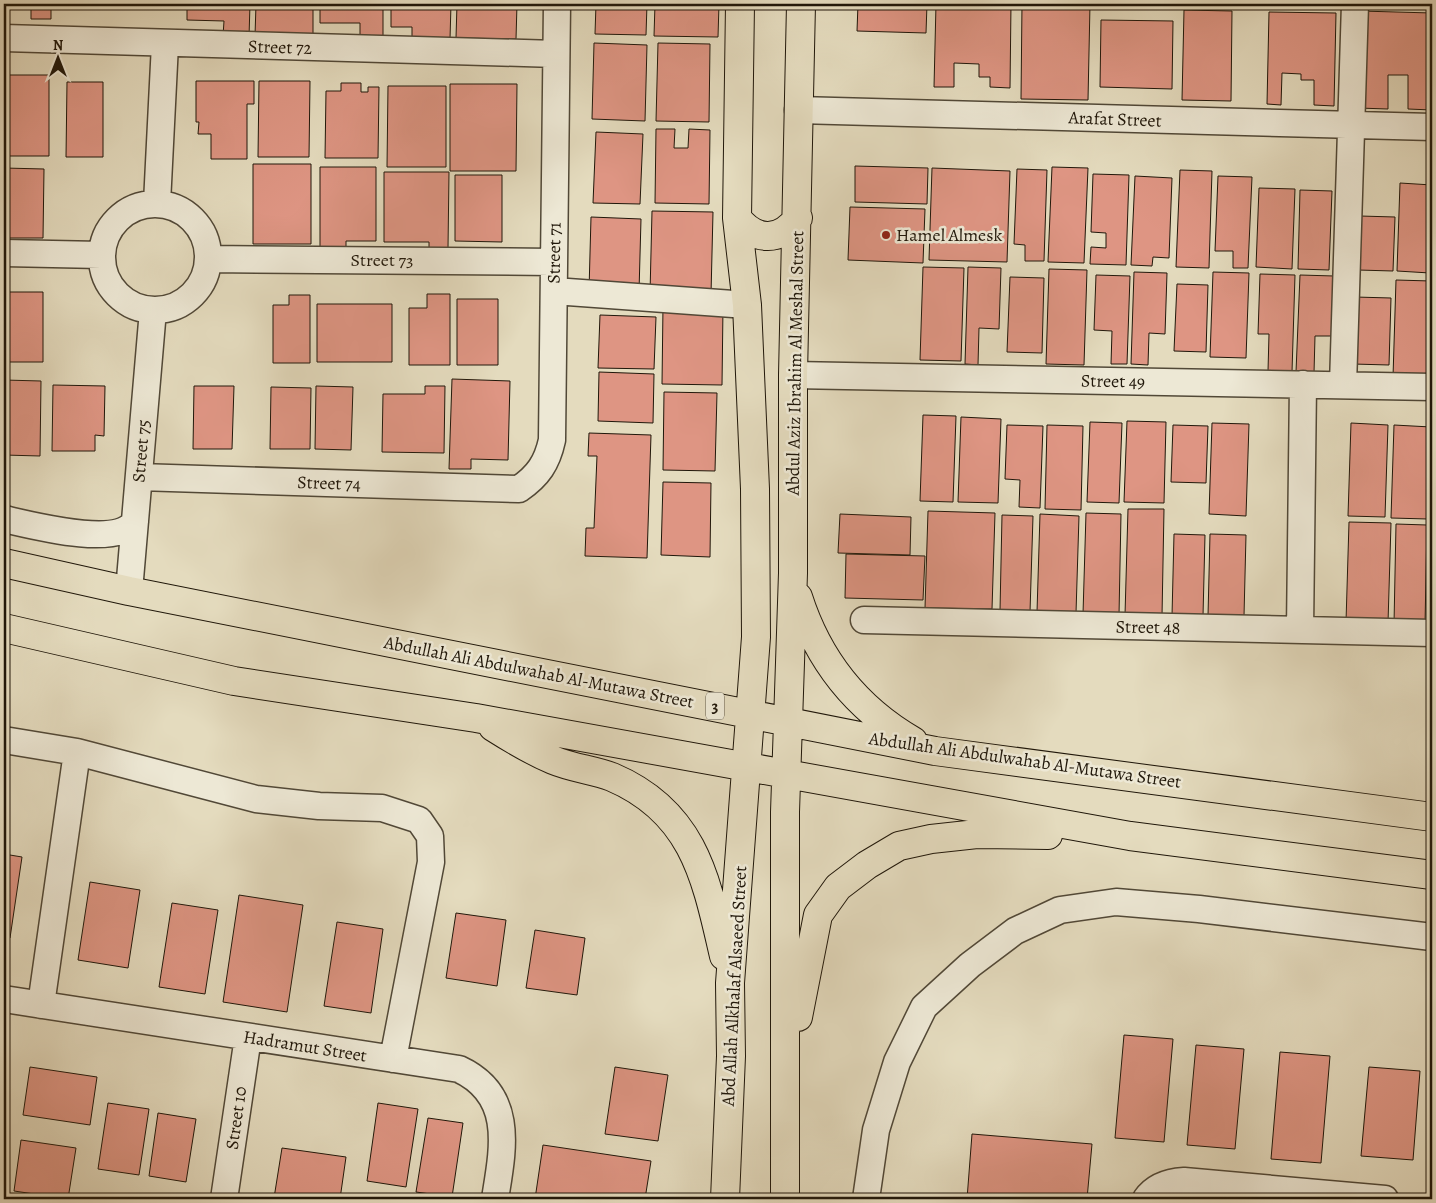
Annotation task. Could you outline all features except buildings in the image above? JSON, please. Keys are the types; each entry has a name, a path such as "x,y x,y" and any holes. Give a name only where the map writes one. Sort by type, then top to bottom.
{"main road":[{"path":"740,4 737,218 747,304 756,489 756,637 751,713"},
{"name":"Abdul Aziz Ibrahim Al Meshal Street","path":"789,722 793,573 793,375 798,218 798,110 801,4"},
{"path":"737,218 745,228 756,234 768,236 781,234 792,227 798,218"},
{"name":"Abdullah Ali Abdulwahab Al-Mutawa Street","path":"4,564 130,592 751,713 935,751 1432,817"},
{"path":"793,573 807,623 836,676 877,717 912,740 935,751"},
{"path":"4,628 234,681 476,718 1130,836 1432,875"},
{"name":"Abd Allah Alkhalaf Alsaeed Street","path":"725,1199 731,1056 730,983 751,713"},
{"path":"476,718 554,760 610,776 636,788 669,816 688,839 706,879 730,983"},
{"path":"785,1199 786,774 789,722"},
{"path":"786,1075 818,916 838,887 867,865 899,846 958,836 977,834 1130,836"}],"street":[{"name":"Street 71","path":"518,490 532,480 542,469 552,440 557,4"},
{"path":"1343,385 1355,4"},
{"name":"Street 72","path":"4,38 556,54"},
{"path":"156,203 165,44"},
{"name":"Arafat Street","path":"798,110 1432,127"},
{"path":"156,203 177,208 194,220 205,238 209,259 204,279 192,296 174,307 153,310 132,306 115,294 104,276 101,255 106,235 118,218 136,206 156,203"},
{"path":"4,253 101,255"},
{"name":"Street 73","path":"209,259 554,262"},
{"path":"554,291 747,304"},
{"name":"Street 75","path":"130,592 153,310"},
{"name":"Street 49","path":"793,375 1432,387"},
{"path":"1300,630 1303,384"},
{"name":"Street 74","path":"139,477 518,490"},
{"path":"4,519 68,533 109,534 131,528 135,522"},
{"name":"Street 48","path":"864,620 1432,633"},
{"path":"4,740 77,752 256,799 319,806 382,808 419,820 430,836 431,862 393,1059"},
{"path":"41,1005 77,752"},
{"path":"866,1199 876,1130 897,1062 924,1007 970,965 1015,931 1060,910 1116,902 1198,909 1432,937"},
{"name":"Hadramut Street","path":"4,999 459,1069 473,1075 484,1086 500,1114 503,1148 495,1199"},
{"name":"Street 10","path":"224,1199 248,1037"},
{"path":"1146,1199 1158,1187 1172,1182 1184,1181 1385,1199"}],"place":[{"name":"Hamel Almesk","path":"886,235"}]}
